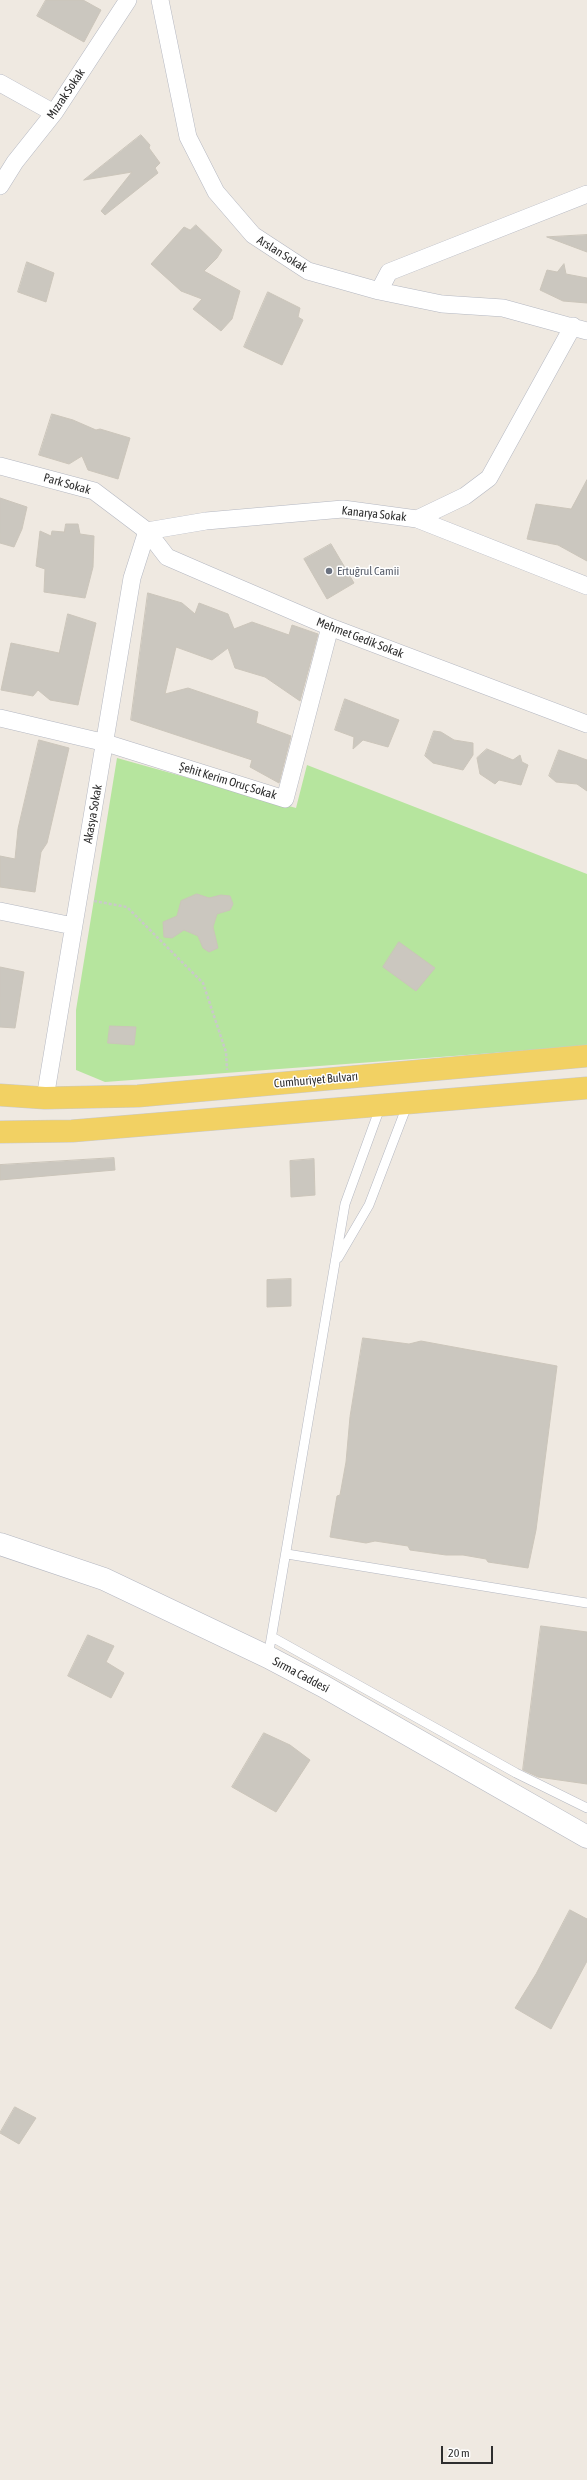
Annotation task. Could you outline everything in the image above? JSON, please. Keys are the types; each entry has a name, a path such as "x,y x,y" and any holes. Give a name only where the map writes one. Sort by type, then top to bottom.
{"main road":[{"name":"Cumhuriyet Bulvarı","path":"0,1095 45,1098 138,1096 587,1056"},
{"path":"0,1132 72,1131 587,1088"}],"street":[{"name":"Mızrak Sokak","path":"0,186 15,162 54,113 128,0"},
{"name":"Arslan Sokak","path":"160,0 188,137 216,192 253,235 308,271 379,291 442,304 503,308 580,329"},
{"path":"0,83 54,113"},
{"path":"379,291 389,272 587,194"},
{"name":"Kanarya Sokak","path":"147,531 206,521 343,509 417,519 465,496 489,478 580,329"},
{"name":"Park Sokak","path":"0,466 94,491 147,531"},
{"path":"417,519 587,586"},
{"name":"Mehmet Gedik Sokak","path":"147,531 167,557 330,627 587,724"},
{"name":"Akasya Sokak","path":"45,1098 73,926 106,743 132,578 147,531"},
{"name":"Şehit Kerim Oruç Sokak","path":"0,718 106,743 285,799 330,627"},
{"path":"0,910 73,926"},
{"name":"Sırma Caddesi","path":"0,1544 104,1579 270,1647 323,1686 587,1837"}],"lane":[{"path":"334,1265 369,1205 408,1103"},
{"path":"381,1106 345,1204 287,1554 270,1647 587,1808"},
{"path":"287,1554 587,1603"}],"path":[{"path":"78,897 127,907 203,983 226,1052 229,1087"}],"green space":[{"path":"117,758 296,808 307,765 587,874 587,1046 105,1082 76,1070 76,1010"}],"building":[{"path":"46,0 83,0 101,10 84,42 37,16"},
{"path":"141,135 150,145 149,148 160,163 155,168 158,173 105,215 101,211 132,172 84,180"},
{"path":"196,225 222,250 217,258 204,271 240,291 232,319 221,331 193,309 202,299 181,291 151,264 184,227 190,230"},
{"path":"587,235 587,252 547,237"},
{"path":"27,262 54,273 46,302 18,292"},
{"path":"564,264 566,274 587,278 587,303 563,301 540,290 547,270 557,272"},
{"path":"268,292 300,308 298,317 303,320 282,365 244,347"},
{"path":"52,414 73,420 96,430 100,429 130,438 118,479 88,470 82,456 69,464 39,455"},
{"path":"587,480 587,561 558,545 527,539 536,504 571,509"},
{"path":"0,498 27,507 22,529 14,547 0,543"},
{"path":"66,524 78,524 80,534 94,536 93,567 85,598 44,592 45,569 36,566 40,531 51,536 52,531 64,532"},
{"name":"Ertuğrul Camii","path":"331,544 354,583 327,599 304,559"},
{"path":"148,593 182,603 195,614 199,603 228,614 234,629 252,622 289,635 292,625 318,634 300,701 265,677 235,668 228,648 212,660 176,647 165,694 188,688 258,712 256,723 291,736 279,783 250,767 252,760 131,720"},
{"path":"68,614 96,623 78,705 50,700 38,690 33,696 1,690 11,643 59,653"},
{"path":"345,699 399,720 388,747 363,740 353,749 354,737 335,730"},
{"path":"434,731 441,732 454,740 473,743 473,755 463,770 433,763 425,756"},
{"path":"39,740 69,748 47,843 41,852 35,892 0,887 0,856 15,859 18,829"},
{"path":"487,749 513,760 520,755 522,762 528,765 521,785 499,780 495,784 480,774 477,758"},
{"path":"559,750 587,760 587,791 577,784 556,782 549,776"},
{"path":"197,894 209,898 221,895 230,896 233,904 230,910 217,914 213,927 218,948 209,952 203,948 198,936 184,930 172,938 164,937 163,922 177,916 181,901"},
{"path":"399,942 435,968 416,991 383,967"},
{"path":"0,967 24,972 15,1028 0,1027"},
{"path":"110,1026 136,1027 134,1045 108,1043"},
{"path":"114,1158 115,1170 0,1180 0,1165"},
{"path":"314,1159 315,1195 291,1197 290,1161"},
{"path":"291,1279 291,1306 267,1307 267,1280"},
{"path":"363,1338 409,1344 421,1341 557,1366 536,1530 528,1568 488,1562 486,1559 463,1555 446,1555 410,1550 408,1546 375,1541 366,1543 330,1537 337,1496 340,1495 346,1462 350,1417"},
{"path":"541,1626 587,1632 587,1784 538,1777 523,1770"},
{"path":"88,1635 114,1646 106,1662 124,1673 111,1698 68,1676"},
{"path":"264,1733 290,1745 310,1760 276,1812 232,1787"},
{"path":"570,1910 587,1919 587,1961 551,2029 515,2008 536,1974"},
{"path":"15,2107 36,2118 19,2144 0,2133"}],"place":[{"name":"Ertuğrul Camii","path":"329,571"}]}
